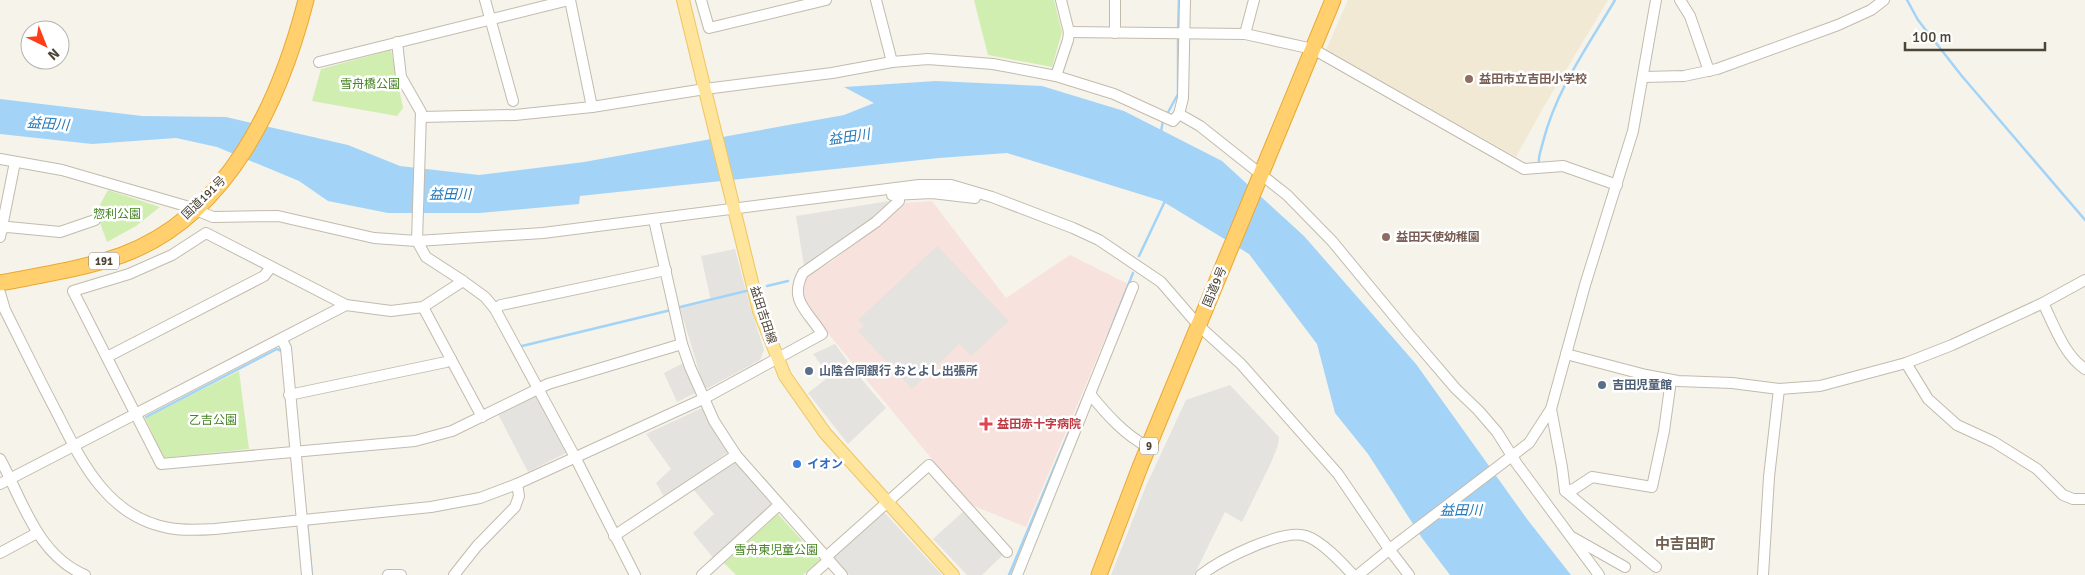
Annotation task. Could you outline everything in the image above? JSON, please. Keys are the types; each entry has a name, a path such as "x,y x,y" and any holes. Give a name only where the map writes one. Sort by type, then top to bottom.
{"highway":[{"name":"国道191号","path":"0,283 94,264 124,254 162,235 196,210 221,184 239,160 258,129 274,95 306,0"},
{"name":"国道9号","path":"1099,575 1148,447 1333,0"}],"main road":[{"name":"益田吉田線","path":"683,0 759,311 786,376 811,413 887,502 953,575"}],"street":[{"path":"485,0 513,101"},
{"path":"319,62 570,0 592,107"},
{"path":"701,0 709,28 826,0"},
{"path":"876,0 892,62"},
{"path":"1056,76 1069,32 1061,0"},
{"path":"1115,0 1115,33"},
{"path":"420,121 515,116 706,94 892,62 928,59 993,64 1056,76 1114,94 1173,121 1179,114 1183,98 1185,0"},
{"path":"1245,34 1254,0"},
{"path":"1358,575 1529,443 1551,409 1633,131 1656,0"},
{"path":"1680,0 1690,16 1708,71"},
{"path":"1644,77 1684,76 1708,71 1838,25 1871,10 1884,0"},
{"path":"1069,32 1245,34 1313,49 1524,168 1563,166 1618,185"},
{"path":"397,42 401,77 421,112 417,242 426,257 463,280 485,297 495,309 575,457 635,575"},
{"path":"1179,114 1200,126 1261,177 1288,195 1332,241 1408,333 1497,432 1510,459 1599,575"},
{"path":"0,159 62,170 196,210 213,217 278,216 374,238 417,242 543,233 654,220 734,206 919,185 951,185 992,197 1099,240 1161,282 1241,364 1338,474 1392,547 1409,575"},
{"path":"0,232 15,162"},
{"path":"852,193 858,196 932,193 987,200 992,197"},
{"path":"0,293 5,310 88,473 102,491 122,509 153,524 188,530 432,506 480,498 517,484 703,399 822,334 801,305 797,296 798,282 802,273 876,222 899,201 899,195"},
{"path":"0,232 8,227 60,232 95,220"},
{"path":"654,220 682,344 703,399 714,421 736,455 842,575"},
{"path":"463,280 424,307 391,311 346,305 206,233 172,255 129,274 73,291 161,464 415,441 452,431 548,384 682,344"},
{"path":"107,357 264,276 271,267"},
{"path":"495,309 501,305 666,270"},
{"path":"1566,354 1671,380 1732,383 1779,389 1820,386 1906,362 1952,345 2043,303 2085,280"},
{"path":"1017,575 1133,287"},
{"path":"2043,303 2069,354 2076,363 2085,369"},
{"path":"0,484 282,340 346,305"},
{"path":"424,307 482,417"},
{"path":"282,340 286,348 294,452 307,575"},
{"path":"290,395 446,362 451,359"},
{"path":"1906,362 1928,399 1957,425 1994,442 2037,469 2063,495 2085,499"},
{"path":"1565,491 1574,489 1592,477 1652,487 1664,431 1671,380"},
{"path":"1763,575 1769,477 1779,389"},
{"path":"1090,394 1114,421 1136,441 1148,447"},
{"path":"1551,409 1565,491 1656,567"},
{"path":"614,536 736,455"},
{"path":"0,459 38,533 50,551 65,564 85,575"},
{"path":"812,575 827,558 929,465 1007,552"},
{"path":"454,575 477,546 515,507 519,496 517,484"},
{"path":"702,575 779,505"},
{"path":"0,552 38,533"},
{"path":"1205,574 1229,557 1253,546 1293,534 1307,536 1320,544 1353,575"},
{"path":"1568,534 1625,567"},
{"path":"388,575 401,575"}],"shaded area":[{"name":"益田市立吉田小学校","path":"1348,0 1608,0 1516,157 1326,50"},
{"path":"889,201 882,211 804,266 796,216"},
{"name":"益田赤十字病院","path":"932,201 1006,298 1070,255 1128,284 1026,527 969,504 803,303 800,294 804,278 834,260 905,203"},
{"path":"937,246 1009,321 971,356 959,344 912,389 858,331 864,326 858,320"},
{"path":"735,249 764,350 760,360 708,388 704,388 680,308 711,301 701,256"},
{"path":"835,344 886,408 848,444 808,393 830,376 813,354"},
{"path":"683,363 695,393 677,402 664,373"},
{"path":"1230,385 1279,437 1271,463 1242,522 1225,512 1194,575 1111,575 1146,486 1186,400"},
{"path":"533,395 538,397 568,452 528,472 498,414"},
{"path":"702,408 728,452 665,498 656,483 671,469 646,434"},
{"path":"734,460 773,505 714,559 693,533 714,514 692,488"},
{"path":"966,509 1005,553 982,575 967,575 933,539"},
{"path":"882,510 942,575 849,575 831,556"}],"green space":[{"path":"974,0 1054,0 1062,32 1052,67 988,55"},
{"name":"雪舟橋公園","path":"391,50 403,108 397,116 312,101 321,69"},
{"name":"惣利公園","path":"108,190 160,207 136,226 107,242 96,212"},
{"name":"乙吉公園","path":"239,371 249,449 164,458 145,418"},
{"name":"雪舟東児童公園","path":"778,514 820,560 803,575 736,575 724,563"}],"water":[{"name":"益田川","path":"936,81 1042,86 1124,111 1222,161 1304,236 1416,364 1527,519 1571,575 1450,575 1422,538 1368,454 1335,413 1317,344 1249,254 1162,201 1007,153 939,158 580,196 579,204 480,213 388,213 328,201 299,181 217,147 176,138 92,144 0,134 0,99 142,116 226,117 348,145 400,166 479,175 584,162 844,115 874,103 844,87"}],"waterway":[{"path":"1178,31 1179,0"},
{"path":"1539,164 1549,123 1564,86 1615,0"},
{"path":"1907,0 1918,20 1961,75 2085,220"},
{"path":"1166,116 1178,94 1178,36"},
{"path":"1161,132 1163,120"},
{"path":"1139,256 1165,201"},
{"path":"1108,336 1133,273"},
{"path":"767,286 788,281"},
{"path":"676,308 746,291"},
{"path":"522,346 671,310"},
{"path":"146,417 277,349 282,351"},
{"path":"1009,575 1085,394"},
{"path":"307,523 312,575"}],"place":[{"name":"益田市立吉田小学校","path":"1469,79"},
{"name":"益田天使幼稚園","path":"1386,237"},
{"name":"山陰合同銀行 おとよし出張所","path":"809,371"},
{"name":"吉田児童館","path":"1602,385"},
{"name":"益田赤十字病院","path":"986,424"},
{"name":"イオン","path":"797,464"}],"district":[{"name":"中吉田町","path":"1685,544"}]}
